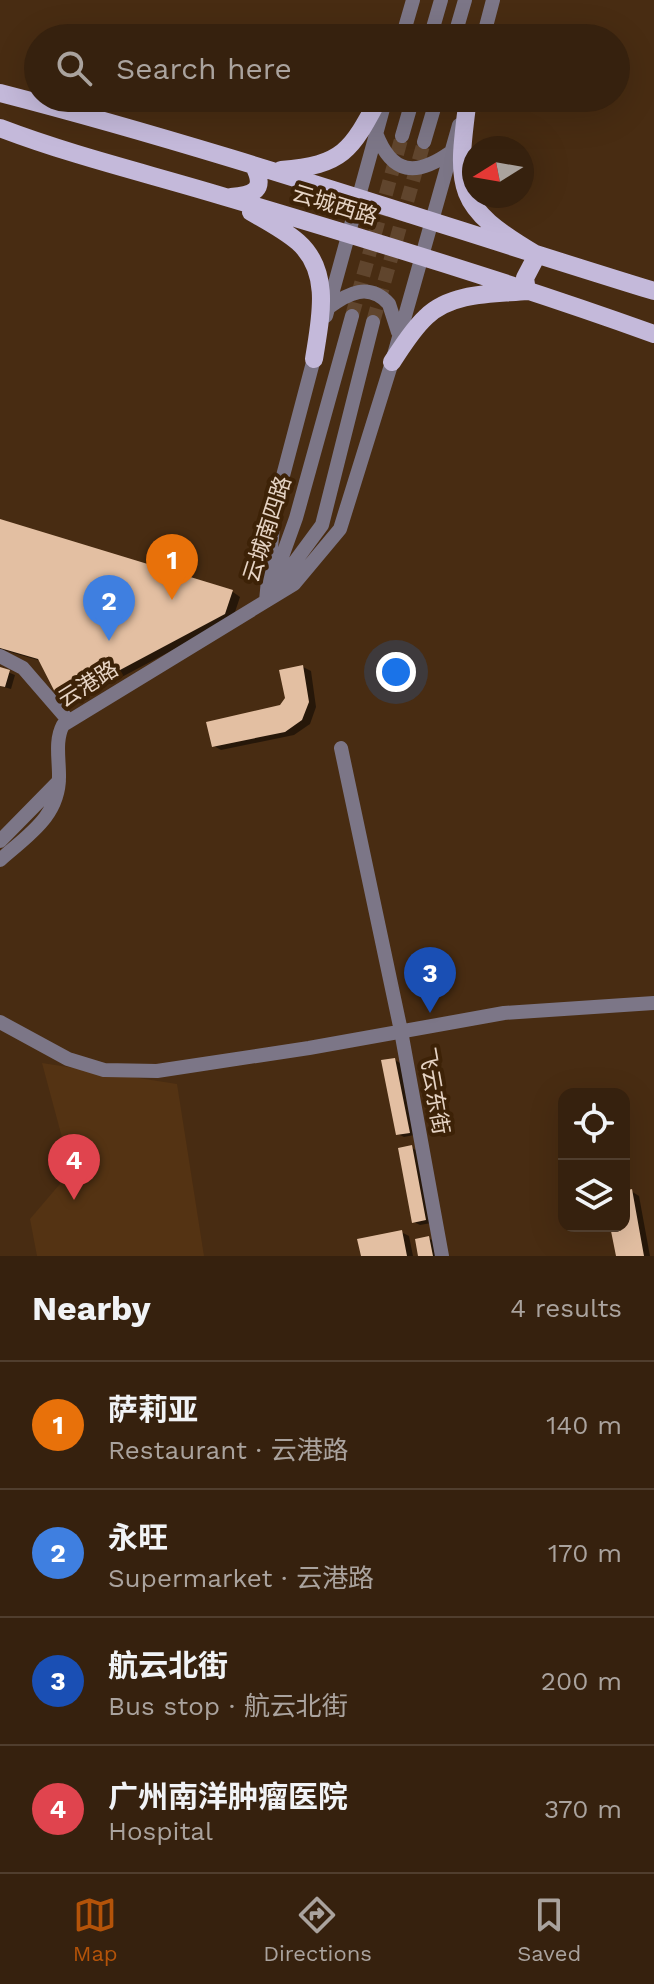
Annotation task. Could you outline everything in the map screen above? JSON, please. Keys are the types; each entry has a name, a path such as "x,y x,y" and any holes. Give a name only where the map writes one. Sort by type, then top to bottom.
{"main road":[{"path":"0,80 24,90"},
{"name":"云城西路","path":"0,93 24,99"},
{"name":"云城西路","path":"72,112 359,196 654,291"},
{"path":"254,166 280,170 304,168 335,159 352,144 371,112"},
{"path":"392,362 419,325 439,307 470,297 527,291 525,278 537,255 498,231 478,213 465,188 461,161 466,112"},
{"name":"云城西路","path":"0,128 54,149 228,197 420,256 654,334"},
{"path":"0,142 54,149"},
{"path":"228,197 250,194 257,189 260,181 254,166"},
{"path":"228,197 297,240 314,261 322,299 314,359"}],"street":[{"path":"406,24 413,0"},
{"path":"434,24 441,0"},
{"path":"458,24 465,0"},
{"path":"487,24 493,0"},
{"path":"266,601 275,506 382,112"},
{"path":"402,136 409,112"},
{"path":"424,142 433,112"},
{"name":"云港路","path":"0,860 48,816 57,797 60,729 68,720 294,584 340,529 392,362 464,112"},
{"path":"376,132 389,159 408,169 425,167 451,152"},
{"path":"328,308 354,291 373,293 389,304 399,337"},
{"name":"云城南四路","path":"266,601 296,518 352,316"},
{"name":"云城南四路","path":"266,601 322,525 373,322"},
{"path":"0,656 23,668 68,720"},
{"name":"飞云东街","path":"341,748 401,1031 442,1256"},
{"path":"0,841 59,780"},
{"path":"0,1022 68,1059 104,1070 136,1071 180,1069 504,1013 654,1003"}],"shaded area":[{"path":"42,1063 177,1084 204,1256 37,1256 30,1219 71,1171"}],"building":[{"path":"0,519 233,590 225,614 60,702 38,659 0,648"},
{"path":"303,665 309,702 302,720 285,732 212,747 206,722 280,705 285,698 279,670"},
{"path":"0,667 10,670 5,687 0,686"},
{"path":"395,1058 410,1133 396,1135 381,1060"},
{"path":"412,1145 426,1220 412,1223 398,1148"},
{"path":"630,1190 644,1256 616,1256 611,1232 630,1232"},
{"path":"402,1230 407,1256 361,1256 357,1239"},
{"path":"429,1236 433,1256 418,1256 415,1239"}],"tunnel":[{"path":"352,316 402,136"},
{"path":"373,322 424,142"}],"place":[{"name":"萨莉亚","path":"172,600"},
{"name":"永旺","path":"109,641"},
{"name":"航云北街","path":"430,1013"},
{"name":"广州南洋肿瘤医院","path":"74,1200"}]}
